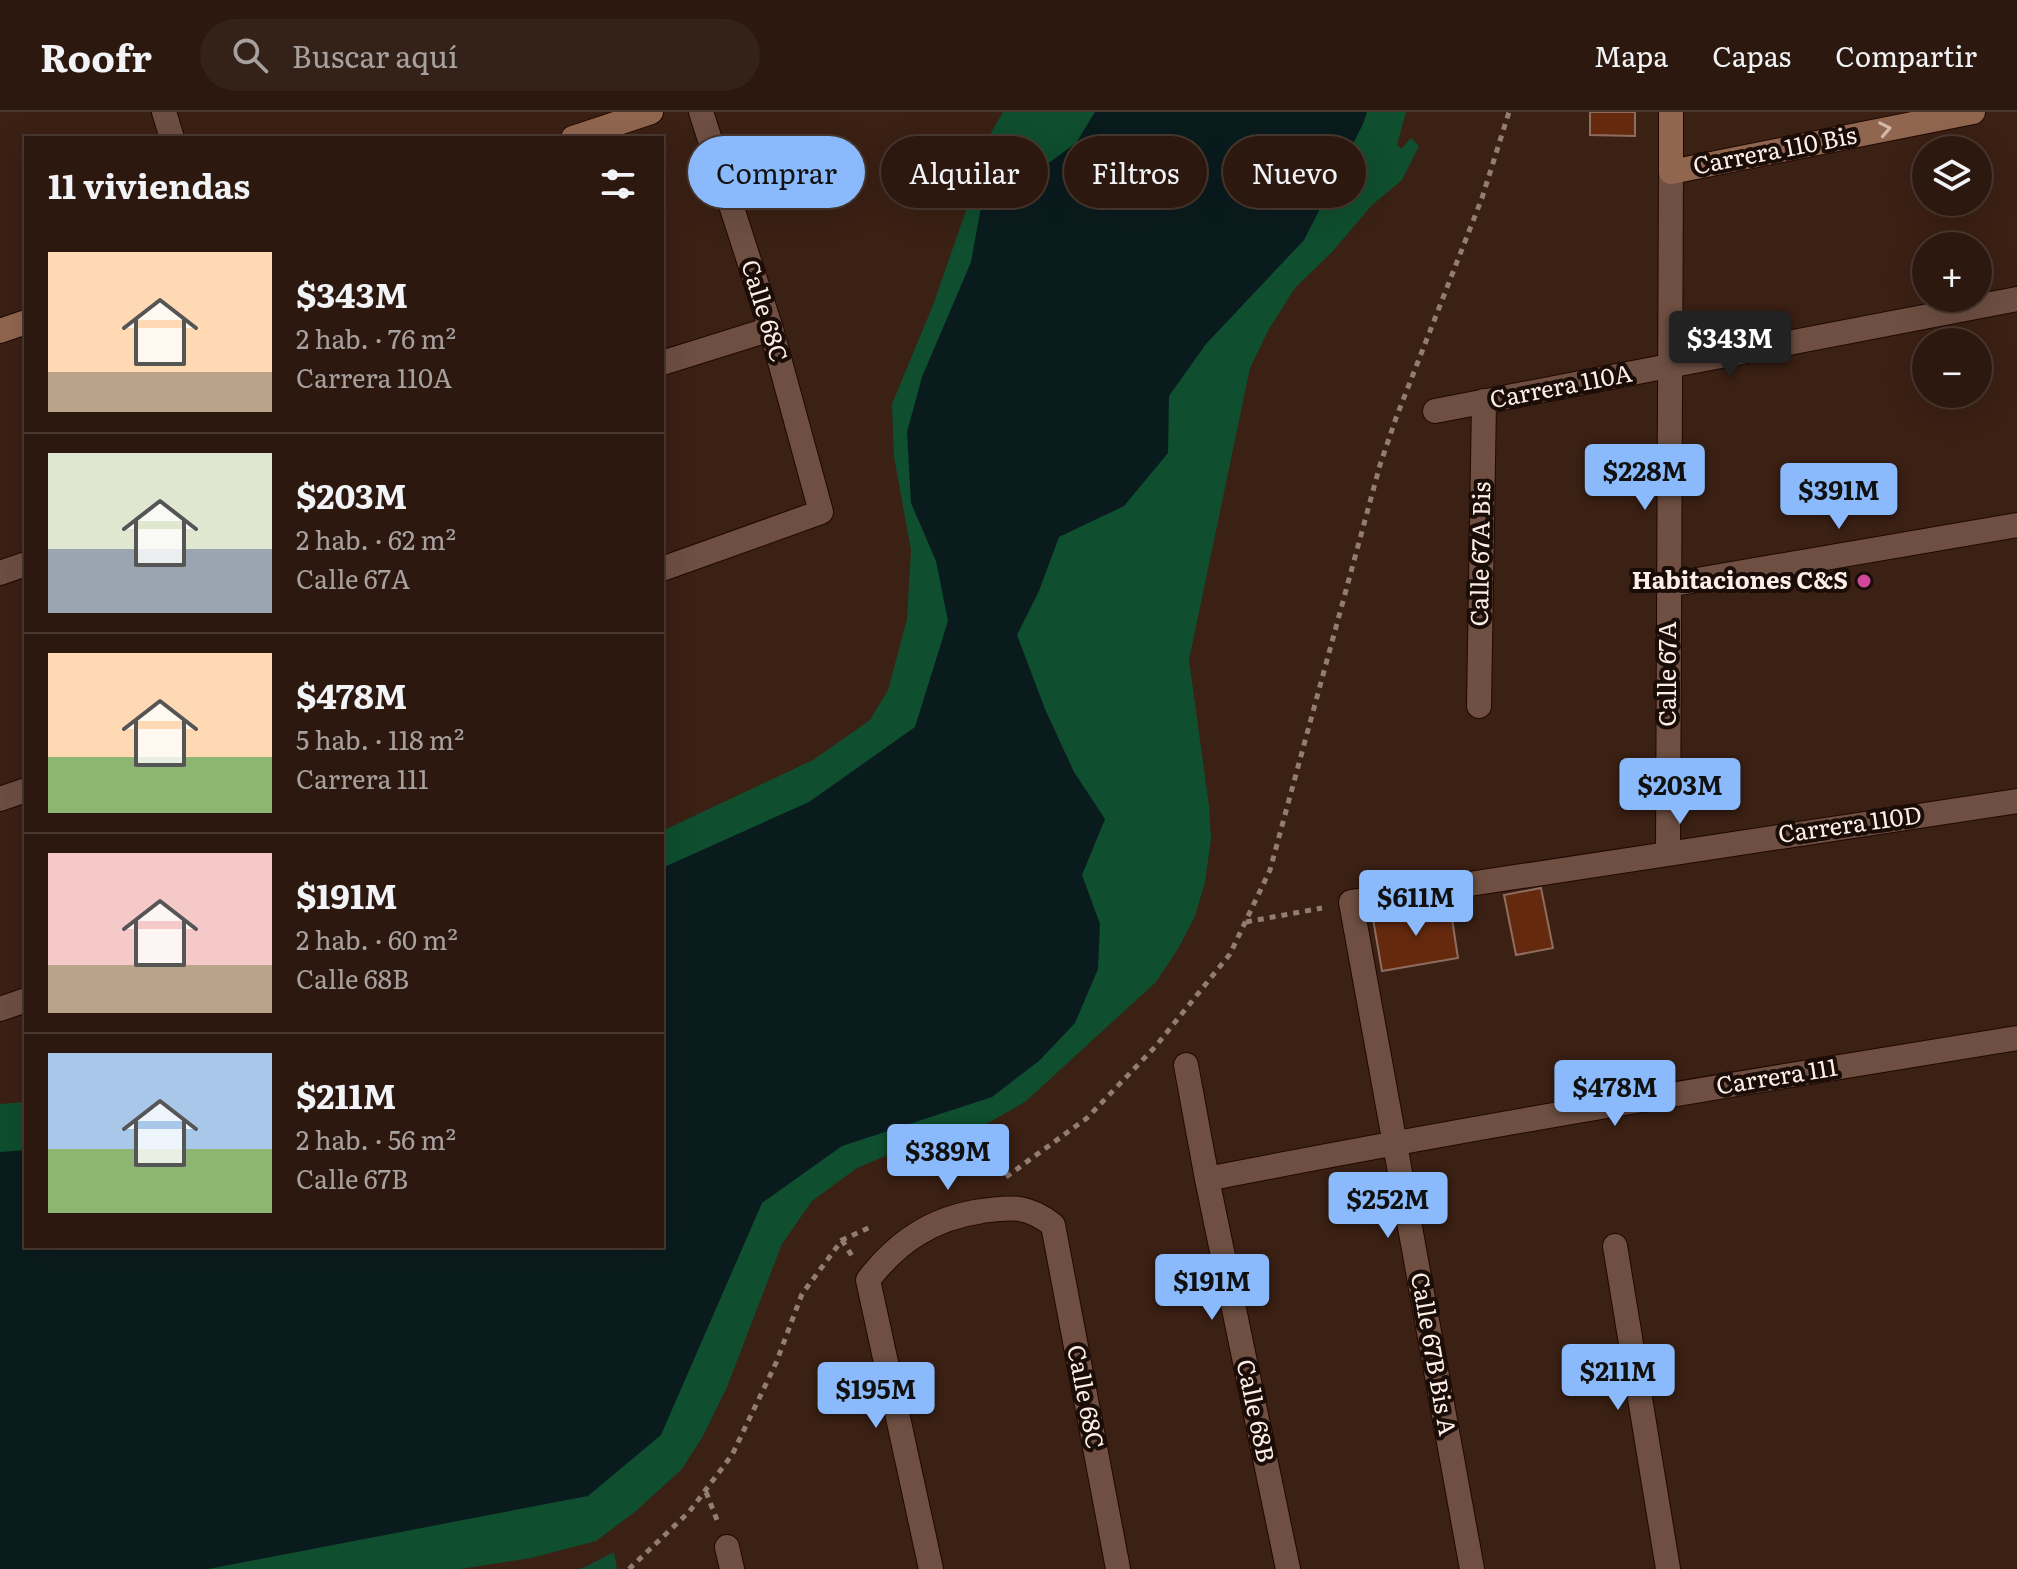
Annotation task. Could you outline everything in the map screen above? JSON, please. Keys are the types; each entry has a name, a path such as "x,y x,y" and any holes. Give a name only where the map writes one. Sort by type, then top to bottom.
{"street":[{"path":"164,112 171,136"},
{"path":"579,136 651,112"},
{"name":"Calle 68C","path":"664,568 821,512 771,329 701,112"},
{"name":"Calle 67A","path":"1668,852 1671,112"},
{"name":"Carrera 110 Bis","path":"1671,172 1973,112"},
{"name":"Carrera 110A","path":"1435,411 2017,299"},
{"path":"0,331 24,323"},
{"path":"664,362 771,329"},
{"name":"Calle 67A Bis","path":"1479,706 1484,401"},
{"path":"1668,585 2017,525"},
{"path":"0,573 24,565"},
{"path":"0,799 24,791"},
{"name":"Carrera 110D","path":"1351,902 2017,801"},
{"name":"Calle 67B Bis A","path":"1351,902 1472,1569"},
{"path":"0,1009 24,1001"},
{"name":"Carrera 111","path":"1207,1179 1627,1101 2017,1038"},
{"name":"Calle 68B","path":"1186,1065 1288,1569"},
{"name":"Calle 68C","path":"931,1569 868,1280 885,1257 907,1240 953,1215 1010,1207 1035,1211 1053,1225 1118,1569"},
{"path":"1615,1246 1668,1569"}],"path":[{"path":"1001,1181 1087,1118 1126,1078 1230,954 1246,922 1270,870 1384,454 1482,198 1509,112"},
{"path":"1246,922 1351,902"},
{"path":"629,1569 689,1512 732,1455 776,1363 802,1294 842,1240 884,1222"}],"green space":[{"path":"1003,112 1406,112 1397,145 1401,149 1411,138 1419,146 1402,180 1372,205 1333,251 1295,288 1269,329 1250,368 1189,660 1209,806 1211,839 1205,882 1195,916 1156,982 1025,1102 988,1123 951,1137 909,1146 857,1168 812,1201 782,1244 727,1387 703,1436 682,1469 636,1511 596,1541 531,1558 460,1569 0,1569 0,1104 24,1102 24,1248 664,1248 664,830 813,760 870,720 888,690 907,619 911,550 894,457 892,404 933,305 967,208 1048,208 1048,136 989,136"},
{"path":"614,1552 617,1569 578,1569 583,1568"}],"shaded area":[{"path":"1095,112 1367,112 1357,136 1223,136 1223,208 1320,208 1304,240 1206,344 1169,396 1168,453 1124,506 1059,537 1039,591 1017,635 1045,709 1074,772 1105,819 1082,875 1100,924 1098,969 1075,1023 1039,1061 992,1097 842,1146 762,1203 661,1435 588,1496 208,1569 0,1569 0,1152 24,1150 24,1248 664,1248 664,867 809,802 915,727 948,621 936,561 911,503 907,432 922,377 971,262 981,208 1048,208 1048,164 1064,152 1064,208 1207,208 1207,136 1080,136"}],"building":[{"path":"1590,112 1635,112 1635,136 1590,135"},
{"path":"1541,888 1553,948 1516,955 1504,895"},
{"path":"1450,906 1458,958 1382,971 1373,919"}],"place":[{"name":"Habitaciones C&S","path":"1864,581"}]}
